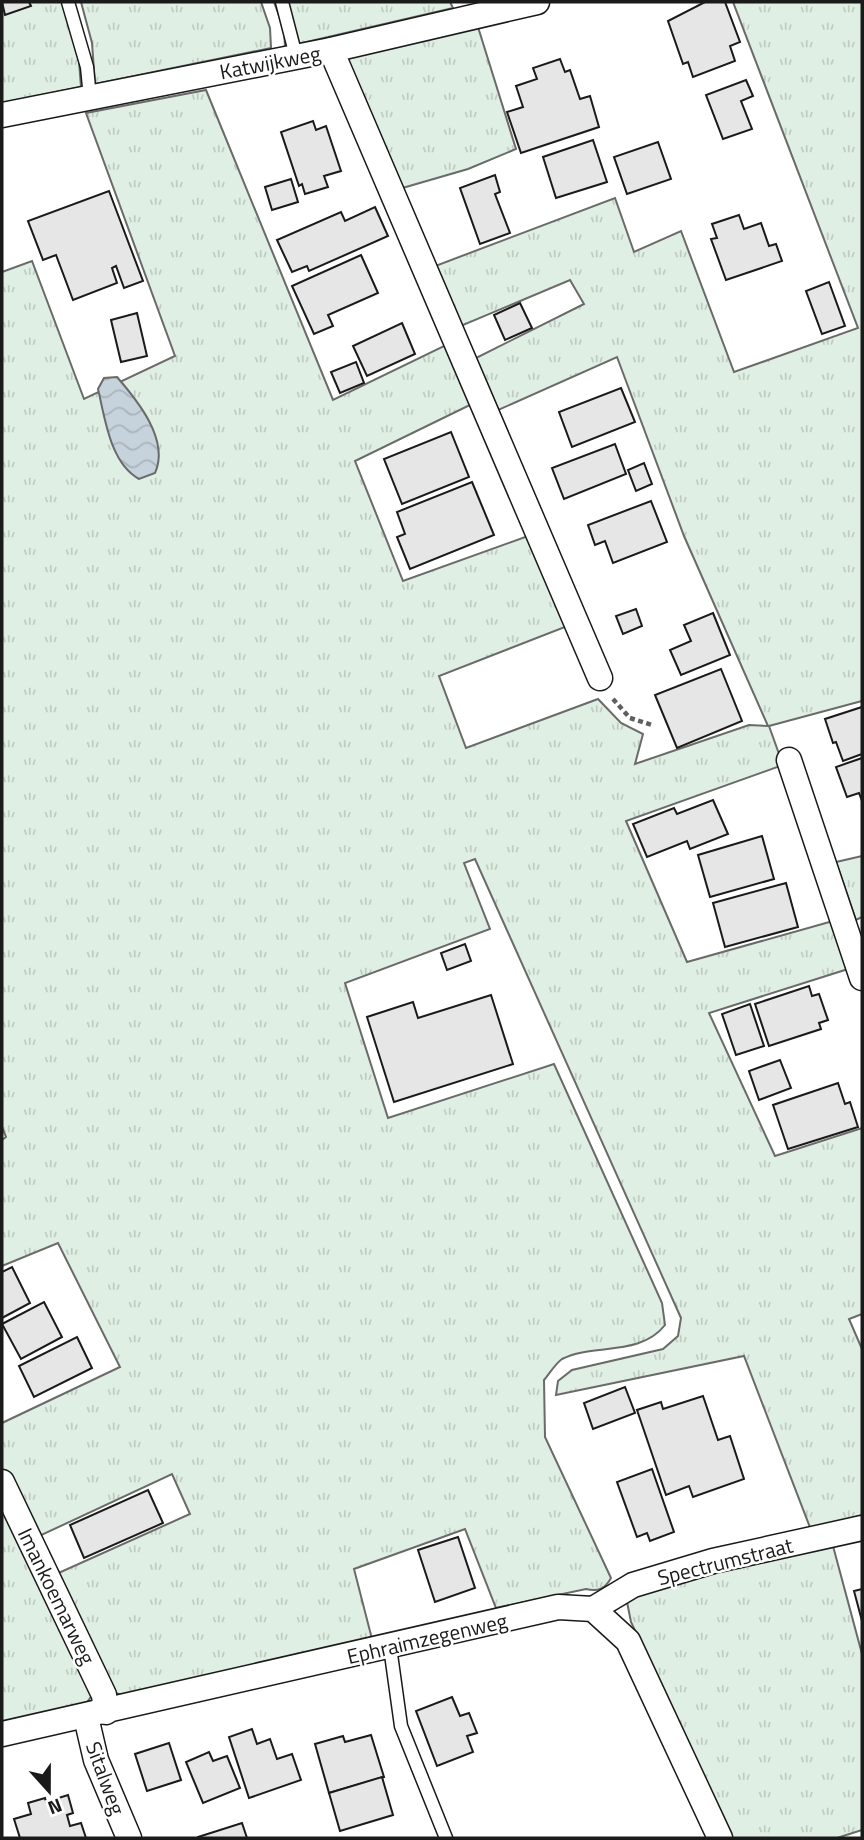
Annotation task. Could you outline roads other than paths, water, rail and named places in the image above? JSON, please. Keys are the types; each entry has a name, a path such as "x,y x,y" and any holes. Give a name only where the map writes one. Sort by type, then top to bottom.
{"street":[{"name":"Katwijkweg","path":"2,115 331,50 534,2"},
{"path":"331,50 600,678"},
{"path":"789,760 862,978"},
{"name":"Imankoemarweg","path":"2,1482 104,1695 96,1715"},
{"name":"Spectrumstraat","path":"593,1609 633,1585 713,1562 862,1528"},
{"name":"Ephraimzegenweg","path":"2,1734 96,1715 558,1607 593,1609"},
{"path":"593,1609 628,1641 720,1838"},
{"name":"Sitalweg","path":"96,1715 96,1760 129,1838"}],"lane":[{"path":"68,2 87,67 90,98"},
{"path":"282,2 296,56"},
{"path":"390,1647 401,1726 446,1838"}],"water":[{"path":"117,377 142,409 155,434 158,447 155,473 139,479 129,472 115,451 98,389 104,378"}]}
